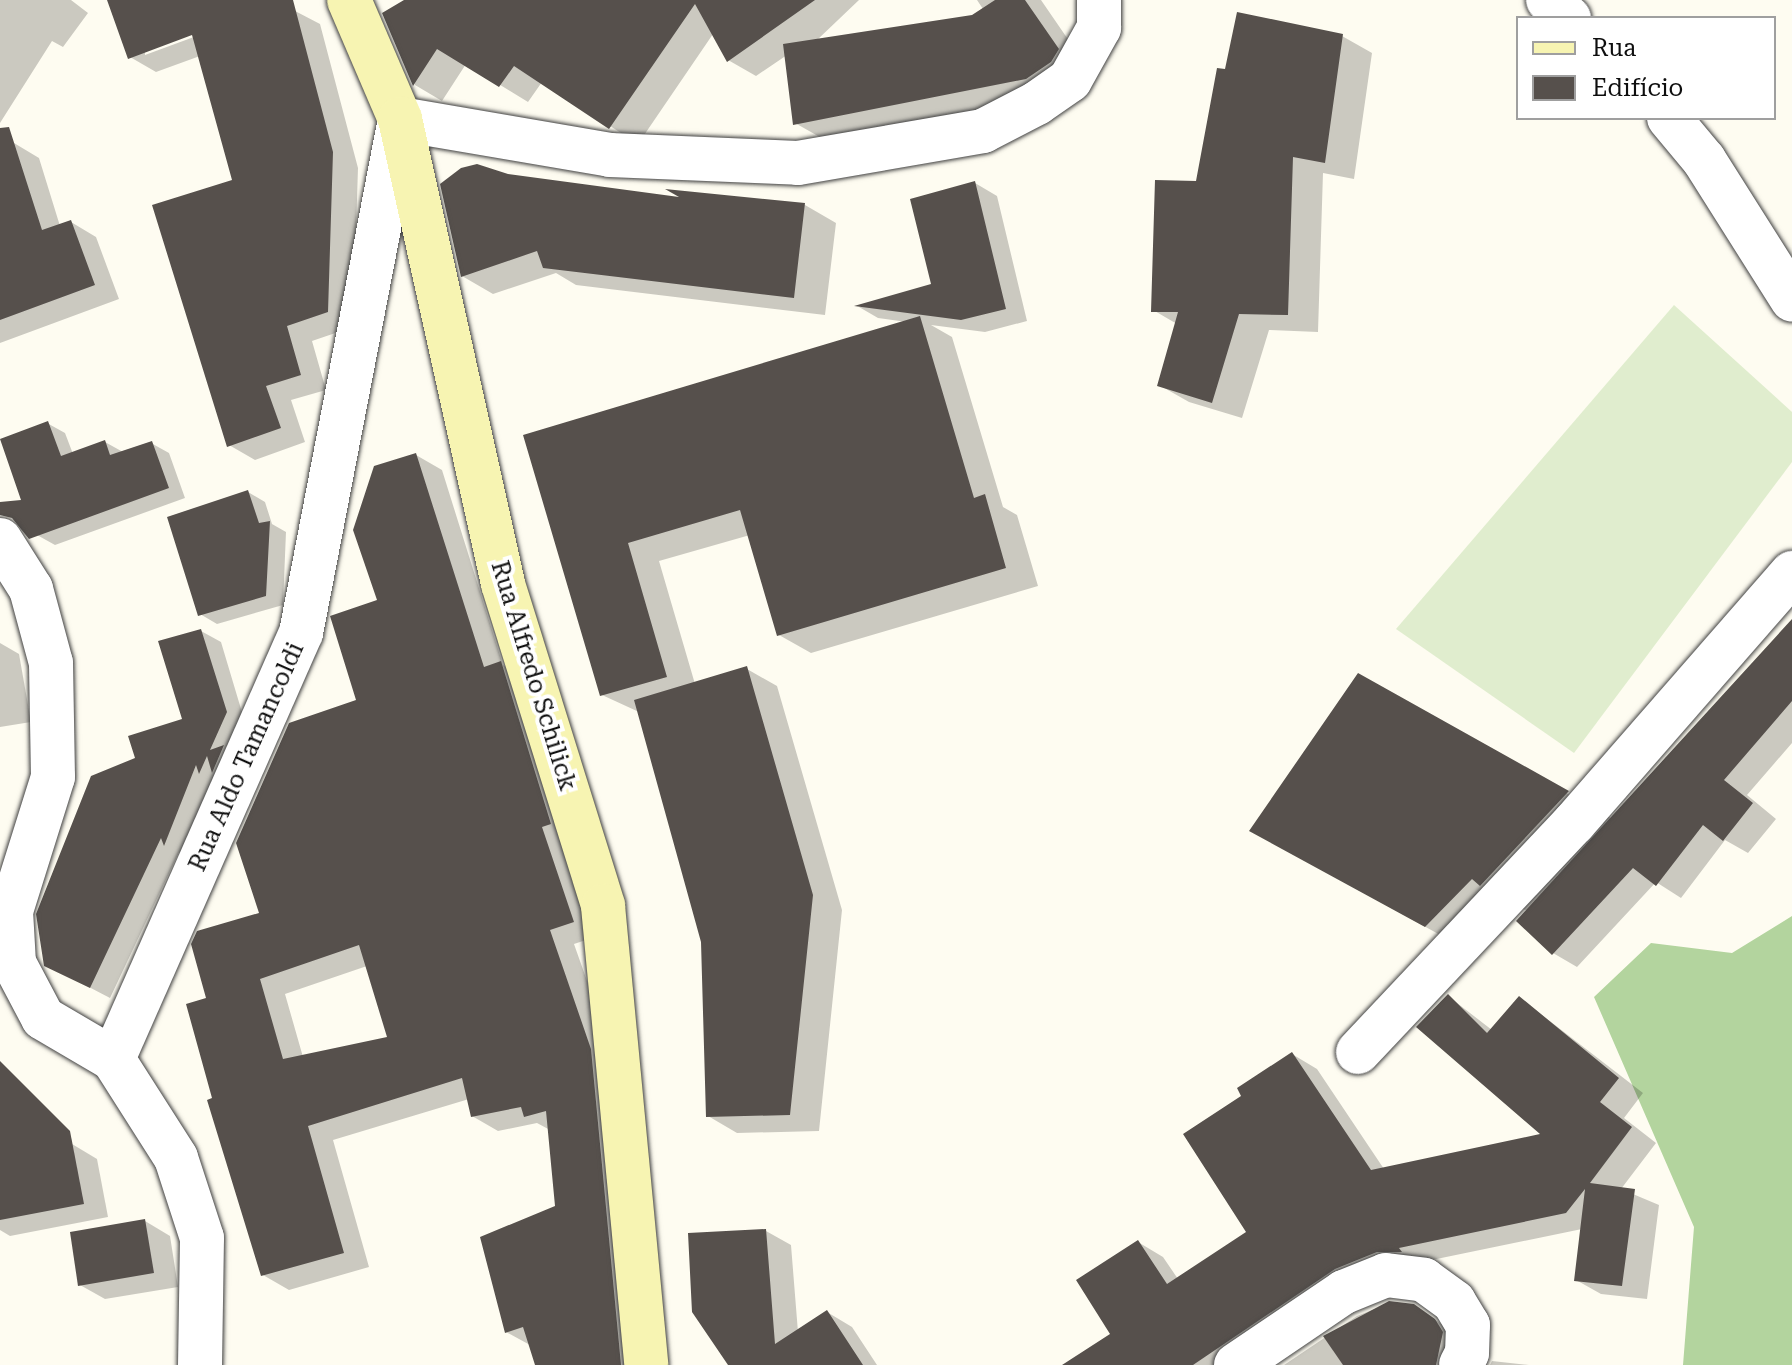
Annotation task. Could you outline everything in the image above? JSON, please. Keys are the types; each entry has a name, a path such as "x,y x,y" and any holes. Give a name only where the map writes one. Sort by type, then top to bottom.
{"street":[{"name":"Rua Alfredo Schilick","path":"349,0 400,119 503,584 603,906 646,1365"},
{"path":"400,119 610,155 813,160 983,131 1037,103 1070,80 1099,28 1099,0"},
{"path":"1548,0 1567,16"},
{"name":"Rua Aldo Tamancoldi","path":"113,1059 301,633 400,119"},
{"path":"1671,120 1704,160 1792,299"},
{"path":"0,540 31,589 51,663 53,777 11,911 14,963 43,1018 113,1059 176,1158 202,1238 200,1365"},
{"path":"1358,1052 1574,823 1792,573"},
{"path":"1236,1365 1344,1292 1386,1275 1424,1280 1454,1302 1468,1325 1467,1353 1461,1365"}],"green space":[{"path":"1674,305 1792,412 1792,462 1574,753 1396,629"},
{"path":"1792,916 1792,1365 1683,1365 1694,1227 1594,997 1651,943 1732,953"}],"building":[{"path":"107,0 293,0 333,152 328,312 287,326 301,375 266,386 281,428 227,447 152,205 232,180 192,35 128,59"},
{"path":"404,0 815,0 727,62 695,4 609,129 514,66 499,87 437,49 413,86 382,13"},
{"path":"995,0 1025,0 1059,49 1051,62 1026,79 793,125 783,44 972,15"},
{"path":"1237,12 1343,34 1325,163 1293,157 1288,315 1239,314 1212,403 1157,386 1178,312 1151,312 1155,180 1196,181 1217,68 1225,69"},
{"path":"9,127 42,230 71,220 95,285 0,320 0,128"},
{"path":"477,164 508,174 679,197 665,189 805,203 794,298 543,268 537,251 461,277 440,184 461,168"},
{"path":"975,181 1006,309 961,320 854,306 931,284 910,199"},
{"path":"920,316 974,498 985,494 1006,568 777,636 740,510 628,543 667,677 600,696 523,435"},
{"path":"48,421 61,456 105,440 110,455 152,441 169,488 29,539 12,518 0,515 0,502 21,500 0,439"},
{"path":"416,453 484,667 501,661 551,824 542,827 574,922 550,930 591,1049 621,1365 535,1365 523,1327 505,1333 480,1237 555,1206 546,1111 524,1117 521,1107 471,1117 462,1078 308,1126 344,1253 261,1276 207,1100 212,1098 186,1004 206,998 191,944 197,931 259,913 236,843 289,723 356,700 330,616 377,600 353,530 374,466","holes":["359,945 387,1037 283,1059 260,979"]},
{"path":"248,490 259,523 270,521 266,596 198,616 167,517"},
{"path":"1792,619 1792,701 1724,780 1753,803 1723,841 1703,825 1656,886 1633,868 1552,955 1516,921"},
{"path":"201,629 227,712 210,750 224,745 212,773 207,756 199,774 196,765 164,846 161,838 90,988 44,966 36,914 91,776 135,758 128,736 182,719 158,641"},
{"path":"747,666 813,895 790,1115 706,1117 701,942 634,700"},
{"path":"1358,673 1569,791 1480,886 1472,879 1425,927 1249,831"},
{"path":"1448,994 1487,1033 1519,996 1619,1078 1600,1102 1632,1127 1590,1183 1635,1189 1622,1286 1574,1281 1585,1189 1566,1213 1399,1248 1402,1252 1377,1252 1335,1269 1193,1365 1062,1365 1110,1334 1076,1280 1138,1240 1167,1284 1246,1232 1183,1134 1241,1096 1237,1088 1292,1052 1371,1170 1540,1134 1416,1027"},
{"path":"0,1061 70,1131 84,1204 0,1220"},
{"path":"145,1219 154,1273 78,1286 70,1232"},
{"path":"766,1229 775,1344 827,1310 863,1365 728,1365 692,1312 688,1233"},
{"path":"1389,1301 1414,1304 1435,1319 1443,1332 1436,1365 1343,1365 1323,1336"}]}
